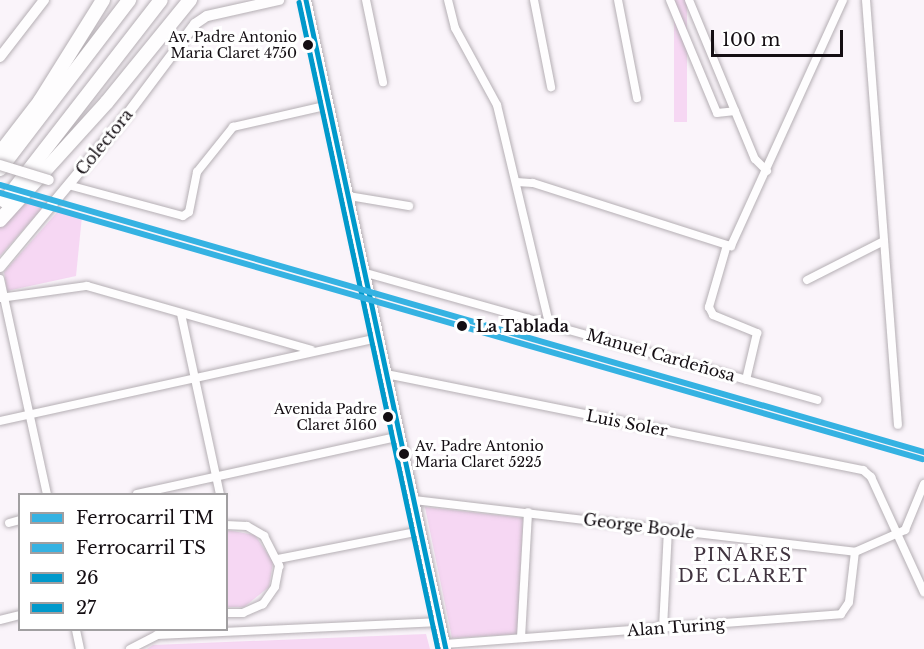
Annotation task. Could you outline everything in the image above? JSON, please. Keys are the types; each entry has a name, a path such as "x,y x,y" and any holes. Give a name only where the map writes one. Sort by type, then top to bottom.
{"highway":[{"path":"0,153 40,101 103,0"},
{"path":"0,167 129,0"},
{"path":"0,207 161,0"},
{"path":"0,220 108,102 190,0"}],"main road":[{"path":"0,57 44,0"},
{"name":"Colectora","path":"0,267 195,24 207,16 279,0"},
{"path":"306,0 446,646"},
{"path":"0,167 68,185"}],"street":[{"path":"366,0 383,82"},
{"path":"448,0 455,28 497,105 549,323"},
{"path":"534,0 551,87"},
{"path":"618,0 637,98"},
{"path":"670,0 717,113 735,111"},
{"path":"689,0 755,159 767,171"},
{"path":"746,380 757,333 713,315 709,307 731,244 767,171 843,0"},
{"path":"866,0 898,425"},
{"path":"68,185 179,216 190,208 197,172 233,127 330,105"},
{"path":"517,182 533,183 731,244"},
{"path":"349,196 409,206"},
{"path":"807,280 884,242"},
{"name":"Manuel Cardeñosa","path":"366,273 817,400"},
{"path":"0,279 47,493"},
{"path":"3,299 87,286 313,350"},
{"path":"181,314 220,493"},
{"path":"0,421 313,350 378,338"},
{"name":"Luis Soler","path":"386,374 867,473 896,536"},
{"path":"146,493 400,436"},
{"path":"924,484 909,523 896,536 924,592"},
{"name":"George Boole","path":"414,500 855,552 896,536"},
{"path":"521,638 528,512"},
{"path":"9,523 18,521"},
{"path":"228,524 259,531 278,559 272,593 243,613 228,613"},
{"path":"663,628 668,529"},
{"path":"278,559 421,531"},
{"name":"Alan Turing","path":"446,646 521,638 841,614 849,602 855,552"},
{"path":"243,613 247,629"},
{"path":"0,620 18,616"},
{"path":"228,630 441,622"},
{"path":"76,631 80,649"},
{"path":"130,649 157,635 217,631"}],"shaded area":[{"path":"674,0 687,0 687,122 674,122"},
{"path":"25,199 46,204 0,256 0,225"},
{"path":"60,209 82,216 76,276 7,291 4,272"},
{"path":"425,507 523,518 517,634 452,638"},
{"path":"228,530 255,535 273,562 269,587 244,607 228,607"},
{"path":"426,634 430,649 147,649 153,645"}],"rail line":[{"name":"TM","path":"0,185 924,452"},
{"name":"TS","path":"0,193 922,459"}],"transit line":[{"name":"26","path":"306,0 446,649"},
{"name":"27","path":"299,2 438,649"}],"place":[{"name":"Av. Padre Antonio Maria Claret 4750","path":"308,45"},
{"name":"La Tablada","path":"462,326"},
{"name":"Avenida Padre Claret 5160","path":"388,417"},
{"name":"Av. Padre Antonio Maria Claret 5225","path":"404,454"}],"district":[{"name":"PINARES DE CLARET","path":"743,566"}]}
